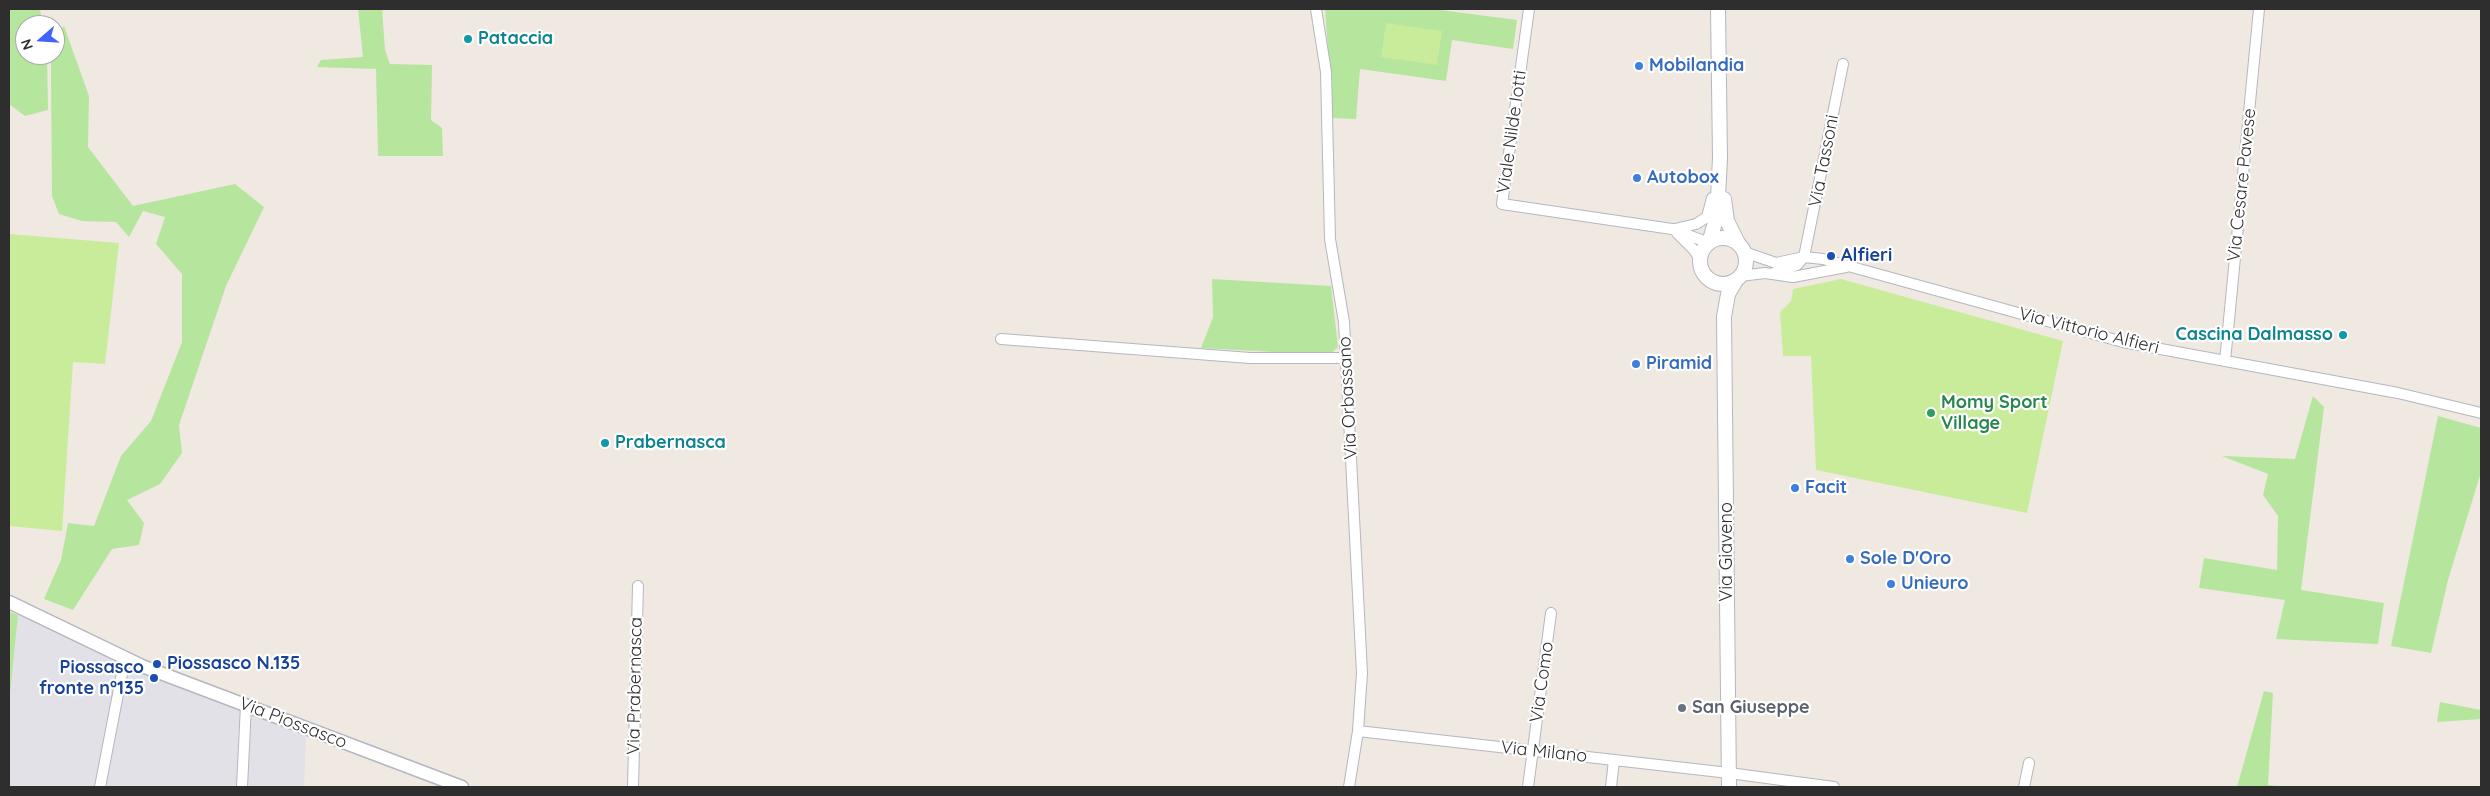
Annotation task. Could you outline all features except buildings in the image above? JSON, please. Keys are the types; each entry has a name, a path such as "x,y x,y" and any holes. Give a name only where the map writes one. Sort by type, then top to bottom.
{"main road":[{"path":"1701,261 1702,254 1709,243 1717,216 1720,159 1718,9"},
{"path":"1720,159 1727,221 1741,248"},
{"path":"1709,243 1723,238 1741,248"},
{"name":"Via Giaveno","path":"1729,787 1724,317 1728,296 1746,264 1741,248"},
{"name":"Via Giaveno","path":"1701,261 1704,273 1718,296 1724,317"},
{"path":"1708,278 1713,281 1726,283 1739,277"}],"street":[{"name":"Via Orbassano","path":"1316,9 1326,72 1330,239 1344,322 1362,673 1358,731 1349,787"},
{"name":"Viale Nilde Iotti","path":"1530,9 1502,204 1672,229"},
{"name":"Via Cesare Pavese","path":"2225,361 2259,9"},
{"name":"Via Tassoni","path":"1804,257 1843,64"},
{"path":"1672,229 1696,224 1707,217 1720,159"},
{"path":"1672,229 1709,243"},
{"path":"1672,229 1687,242 1701,261"},
{"name":"Via Vittorio Alfieri","path":"1741,248 1776,263 1804,257 1823,259 2123,342 2407,395 2481,413"},
{"name":"Via Vittorio Alfieri","path":"1774,273 1797,265 1804,257"},
{"name":"Via Vittorio Alfieri","path":"1739,277 1754,273 1774,273 1793,277 1847,266"},
{"path":"1001,339 1250,358 1346,358"},
{"name":"Via Prabernasca","path":"633,787 638,586"},
{"name":"Via Piossasco","path":"9,602 125,658 462,787"},
{"name":"Via Como","path":"1528,787 1551,613"},
{"path":"100,787 125,658"},
{"path":"242,787 246,705"},
{"name":"Via Milano","path":"1358,731 1729,773 1834,787"},
{"path":"1611,787 1614,760"},
{"path":"2024,787 2030,763"}],"shaded area":[{"path":"18,615 306,736 304,787 9,787 9,705"}],"green space":[{"path":"9,9 40,10 41,15 15,15 15,65 47,65 48,110 25,116 9,104"},
{"path":"358,9 382,9 385,50 390,64 432,65 431,120 442,128 443,156 378,156 376,69 317,67 321,60 363,57"},
{"path":"1325,9 1433,9 1517,20 1513,49 1452,40 1446,81 1360,69 1356,119 1333,118"},
{"path":"1386,23 1442,31 1437,65 1381,57"},
{"path":"65,29 89,96 88,147 133,206 235,184 264,207 226,286 179,425 182,453 160,484 127,500 144,523 139,545 112,549 73,610 44,599 61,560 68,523 94,526 121,456 151,421 182,342 182,274 156,244 165,217 143,211 129,237 116,222 82,221 59,214 52,196 51,65 65,65"},
{"path":"9,234 119,243 105,364 73,362 62,531 9,526"},
{"path":"1212,279 1331,286 1338,347 1329,355 1201,348 1213,317"},
{"name":"Momy Sport Village","path":"1841,279 2063,341 2027,513 1816,470 1811,356 1783,356 1780,312 1791,301 1793,289"},
{"path":"2313,396 2324,407 2301,590 2384,603 2378,644 2276,639 2285,600 2199,588 2204,558 2277,570 2278,516 2263,495 2268,474 2222,456 2295,459"},
{"path":"2438,416 2481,428 2481,472 2448,580 2431,653 2391,646"},
{"path":"9,612 18,615 9,705"},
{"path":"2264,691 2273,693 2268,785 2287,787 2237,787"},
{"path":"2440,702 2481,710 2481,719 2437,722"}],"place":[{"name":"Pataccia","path":"468,39"},
{"name":"Mobilandia","path":"1639,66"},
{"name":"Autobox","path":"1637,178"},
{"name":"Alfieri","path":"1831,256"},
{"name":"Cascina Dalmasso","path":"2343,335"},
{"name":"Piramid","path":"1636,364"},
{"name":"Momy Sport Village","path":"1931,413"},
{"name":"Prabernasca","path":"605,443"},
{"name":"Facit","path":"1795,488"},
{"name":"Sole D'Oro","path":"1850,559"},
{"name":"Unieuro","path":"1891,584"},
{"name":"Piossasco N.135","path":"157,664"},
{"name":"Piossasco fronte n°135","path":"154,678"},
{"name":"San Giuseppe","path":"1682,708"}]}
